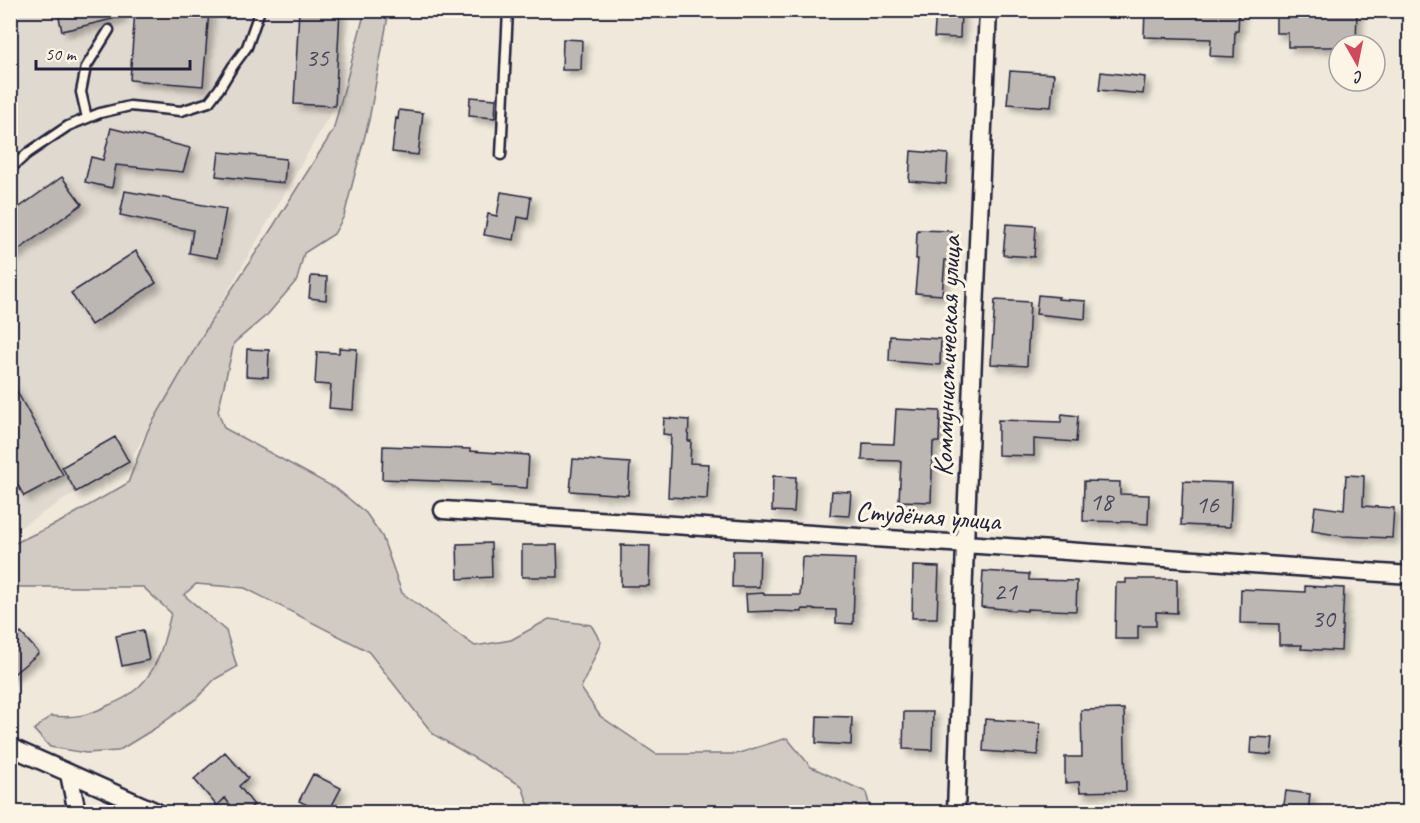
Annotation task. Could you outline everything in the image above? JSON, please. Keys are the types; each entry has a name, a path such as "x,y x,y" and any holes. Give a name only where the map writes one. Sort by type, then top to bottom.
{"street":[{"name":"Коммунистическая улица","path":"956,813 988,10"},
{"name":"Студёная улица","path":"443,510 1410,575"},
{"path":"10,747 157,813"},
{"path":"69,774 77,813"}],"lane":[{"path":"10,169 28,153 68,126 99,113 130,106 182,111 208,102 247,47 260,10"},
{"path":"501,155 508,10"},
{"path":"87,118 81,92 86,67 110,30"}],"shaded area":[{"path":"11,11 340,11 335,106 129,462 11,533"},
{"path":"365,11 389,11 369,120 344,216 334,234 304,253 297,280 268,314 234,343 218,411 224,428 337,489 366,513 382,536 402,593 475,646 511,640 549,619 591,625 601,642 581,688 600,716 656,754 736,754 787,738 811,767 866,792 871,812 531,812 522,786 433,734 368,651 245,588 196,584 184,595 226,631 237,667 215,679 196,699 154,729 118,751 86,753 50,747 34,730 51,716 67,717 88,714 123,699 139,687 158,658 171,613 143,587 11,587 11,545 60,522 128,483 148,430 211,321 333,131"}],"building":[{"path":"68,10 120,10 121,17 62,31 58,13"},
{"path":"135,10 209,10 203,86 130,80"},
{"path":"299,10 340,10 335,106 294,104"},
{"path":"936,10 961,10 960,38 934,37"},
{"path":"1145,10 1239,10 1234,57 1210,56 1211,39 1144,37"},
{"path":"1276,10 1357,10 1356,33 1327,33 1327,47 1288,47 1288,33 1276,33"},
{"path":"563,39 582,40 581,70 562,70"},
{"path":"1010,71 1054,74 1051,107 1007,104"},
{"path":"1101,72 1145,77 1143,94 1099,90"},
{"path":"470,97 496,99 495,118 469,116"},
{"path":"399,110 423,113 418,155 392,152"},
{"path":"111,128 190,148 183,172 116,165 112,188 85,182 91,157 103,160"},
{"path":"911,151 948,154 946,184 909,181"},
{"path":"219,152 286,159 284,183 216,176"},
{"path":"62,177 82,204 10,256 10,214"},
{"path":"125,191 226,209 217,258 189,253 193,230 120,215"},
{"path":"501,192 531,197 528,219 518,217 514,240 484,235 488,214 497,216"},
{"path":"1006,224 1036,226 1034,257 1003,255"},
{"path":"917,230 951,231 950,260 945,260 942,295 915,293 918,259 916,259"},
{"path":"136,251 156,283 91,325 71,293"},
{"path":"311,276 327,277 326,300 309,298"},
{"path":"1038,295 1086,301 1085,319 1036,314"},
{"path":"995,300 1030,302 1027,366 991,364"},
{"path":"890,336 941,339 940,365 889,361"},
{"path":"339,348 357,349 353,410 329,408 331,385 315,384 317,352 339,353"},
{"path":"247,349 269,350 268,377 246,376"},
{"path":"10,379 63,475 24,496 10,471"},
{"path":"896,409 940,411 939,442 933,442 931,502 899,501 901,461 862,460 863,443 894,444"},
{"path":"1062,414 1078,416 1076,442 1034,439 1034,456 998,455 998,420 1061,422"},
{"path":"664,418 689,420 690,463 709,464 707,499 668,497 671,435 663,434"},
{"path":"115,437 129,462 76,492 62,467"},
{"path":"383,446 470,449 470,451 529,455 527,488 492,486 492,483 382,479"},
{"path":"573,459 630,463 628,495 570,491"},
{"path":"1346,475 1364,476 1363,506 1394,508 1392,538 1342,536 1312,531 1315,506 1344,510"},
{"path":"773,476 796,477 794,512 772,511"},
{"path":"1084,481 1120,482 1120,494 1149,495 1148,524 1083,521"},
{"path":"1183,481 1232,483 1230,527 1181,525"},
{"path":"832,491 851,492 849,516 830,515"},
{"path":"491,543 492,577 458,579 457,544"},
{"path":"522,545 557,545 558,577 522,577"},
{"path":"621,545 650,546 649,586 621,586"},
{"path":"733,551 760,551 759,587 732,587"},
{"path":"802,557 855,559 853,624 836,623 836,610 747,612 746,594 800,595"},
{"path":"913,566 939,567 937,618 912,618"},
{"path":"983,571 1029,574 1029,580 1077,581 1076,611 1027,609 1027,611 981,607"},
{"path":"1126,579 1177,579 1177,613 1156,612 1156,626 1138,626 1138,639 1115,639 1116,583 1126,583"},
{"path":"1305,586 1344,588 1341,651 1301,649 1302,645 1279,645 1279,624 1240,623 1241,589 1305,592"},
{"path":"143,630 149,660 122,666 116,636"},
{"path":"21,633 39,653 10,677 10,642"},
{"path":"1124,709 1126,791 1080,792 1079,782 1065,783 1065,757 1082,757 1081,710"},
{"path":"904,712 933,712 932,750 903,749"},
{"path":"817,716 852,717 851,745 816,743"},
{"path":"985,719 1040,723 1038,755 983,751"},
{"path":"1251,737 1273,738 1271,755 1250,753"},
{"path":"225,752 248,778 239,786 254,805 243,813 236,813 225,798 217,806 194,779"},
{"path":"313,774 341,788 328,813 323,813 299,801"},
{"path":"1286,791 1310,794 1308,813 1283,811"}]}
